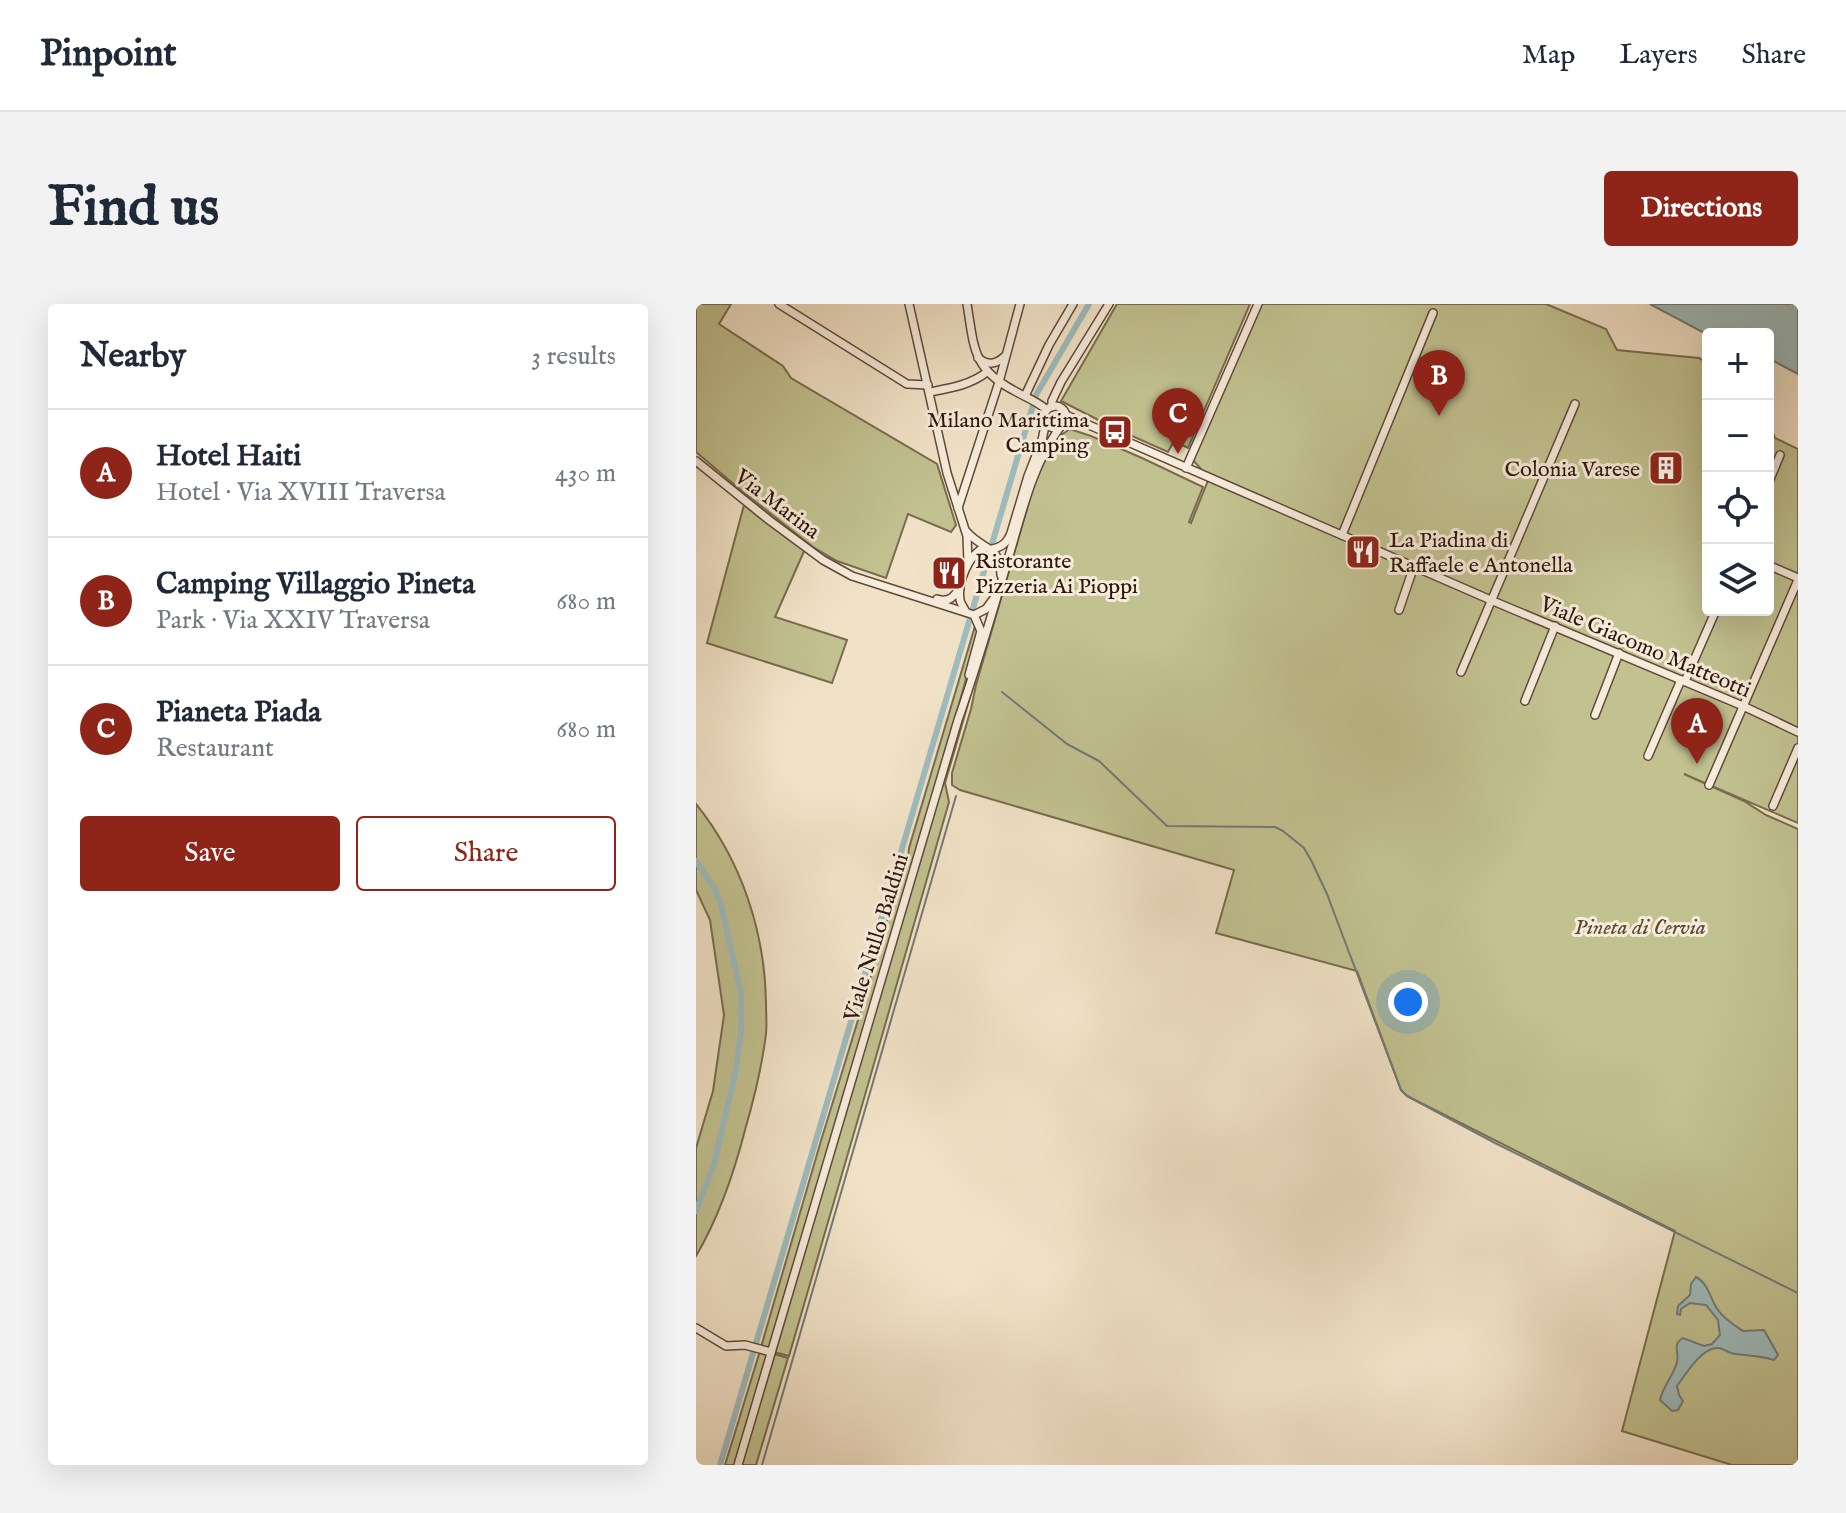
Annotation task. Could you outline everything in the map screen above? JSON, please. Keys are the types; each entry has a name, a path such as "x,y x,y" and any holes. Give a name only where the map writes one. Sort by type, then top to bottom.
{"street":[{"path":"779,304 907,384 929,388 958,387 987,372"},
{"path":"909,304 947,473 965,530 968,562"},
{"path":"967,304 977,356 987,372 1026,397 1047,407 1059,407 1064,421 1054,427 1046,421"},
{"path":"957,510 999,382 1020,304"},
{"path":"1026,397 1049,345 1073,304"},
{"path":"958,720 981,631 960,601 960,587 968,562 975,553 998,548 1007,541 1042,440 1047,407 1109,304"},
{"path":"1186,468 1258,304"},
{"path":"1342,535 1433,313"},
{"path":"977,356 989,363 998,362 1004,357"},
{"path":"1461,672 1575,404"},
{"name":"Viale Giacomo Matteotti","path":"1064,421 1083,424 1798,732"},
{"name":"Viale Nullo Baldini","path":"738,1465 768,1351 1028,494 1043,453 1064,421"},
{"path":"1773,472 1780,455"},
{"name":"Via Marina","path":"696,461 823,560 862,581 970,613"},
{"path":"947,473 958,480 968,472"},
{"path":"965,530 999,560 1000,586 986,609 970,613"},
{"path":"1399,610 1414,566"},
{"path":"1709,785 1798,579 1774,568"},
{"name":"Via Marina","path":"840,569 943,601 951,599 960,587"},
{"path":"1648,756 1713,616"},
{"path":"1525,701 1555,626"},
{"path":"1595,715 1619,653"},
{"path":"1773,806 1798,748"},
{"path":"696,1328 726,1346 745,1345 768,1351"}],"green space":[{"path":"696,304 731,304 719,324 783,366 791,378 937,464 956,525 951,532 908,514 886,578 837,561 813,547 696,452"},
{"path":"1117,304 1250,304 1188,448 1174,441 1168,452 1061,401"},
{"name":"Pineta di Cervia","path":"1261,304 1546,304 1606,329 1617,350 1702,360 1702,616 1774,616 1774,435 1798,449 1798,823 1684,774 1798,829 1798,1465 1732,1465 1622,1431 1675,1231 1407,1096 1401,1090 1357,971 1216,933 1234,870 960,790 952,785 952,773 976,685 1040,464 1054,440 1070,429 1203,487 1191,523 1209,478 1193,460"},
{"path":"744,505 805,549 775,617 847,640 832,683 707,643"},
{"path":"975,626 979,632 958,708 770,1346 761,1347 902,870 908,859"},
{"path":"975,680 945,783 949,802 789,1356 774,1352 964,712"},
{"path":"696,804 726,849 748,898 765,976 766,1022 757,1082 736,1162 719,1210 696,1256 696,1148 713,1091 724,1015 710,920 696,890"},
{"path":"760,1351 767,1356 735,1465 725,1465"},
{"path":"774,1354 788,1358 756,1465 741,1465"}],"water":[{"path":"1650,304 1798,304 1798,374 1774,361 1774,328 1702,328 1702,332"},
{"path":"1696,1277 1729,1322 1743,1331 1764,1330 1778,1355 1774,1360 1733,1354 1720,1348 1706,1352 1677,1386 1683,1401 1678,1410 1672,1411 1660,1400 1676,1367 1677,1343 1683,1338 1704,1346 1712,1344 1720,1335 1718,1320 1706,1305 1690,1303 1681,1309 1680,1315 1677,1314 1678,1306 1690,1295 1691,1284"}],"waterway":[{"path":"720,1465 1036,395 1089,304"},
{"path":"1002,692 1067,744 1099,761 1167,826 1275,827 1304,848 1327,894 1401,1090 1407,1096 1798,1293"},
{"path":"762,1465 956,796"},
{"path":"696,861 720,901 741,993 741,1031 736,1070 714,1164 696,1211"}],"place":[{"name":"Camping Villaggio Pineta","path":"1439,416"},
{"name":"Milano Marittima Camping","path":"1115,432"},
{"name":"Pianeta Piada","path":"1178,454"},
{"name":"Colonia Varese","path":"1666,468"},
{"name":"La Piadina di Raffaele e Antonella","path":"1363,552"},
{"name":"Ristorante Pizzeria Ai Pioppi","path":"949,573"},
{"name":"Hotel Haiti","path":"1697,764"}]}
